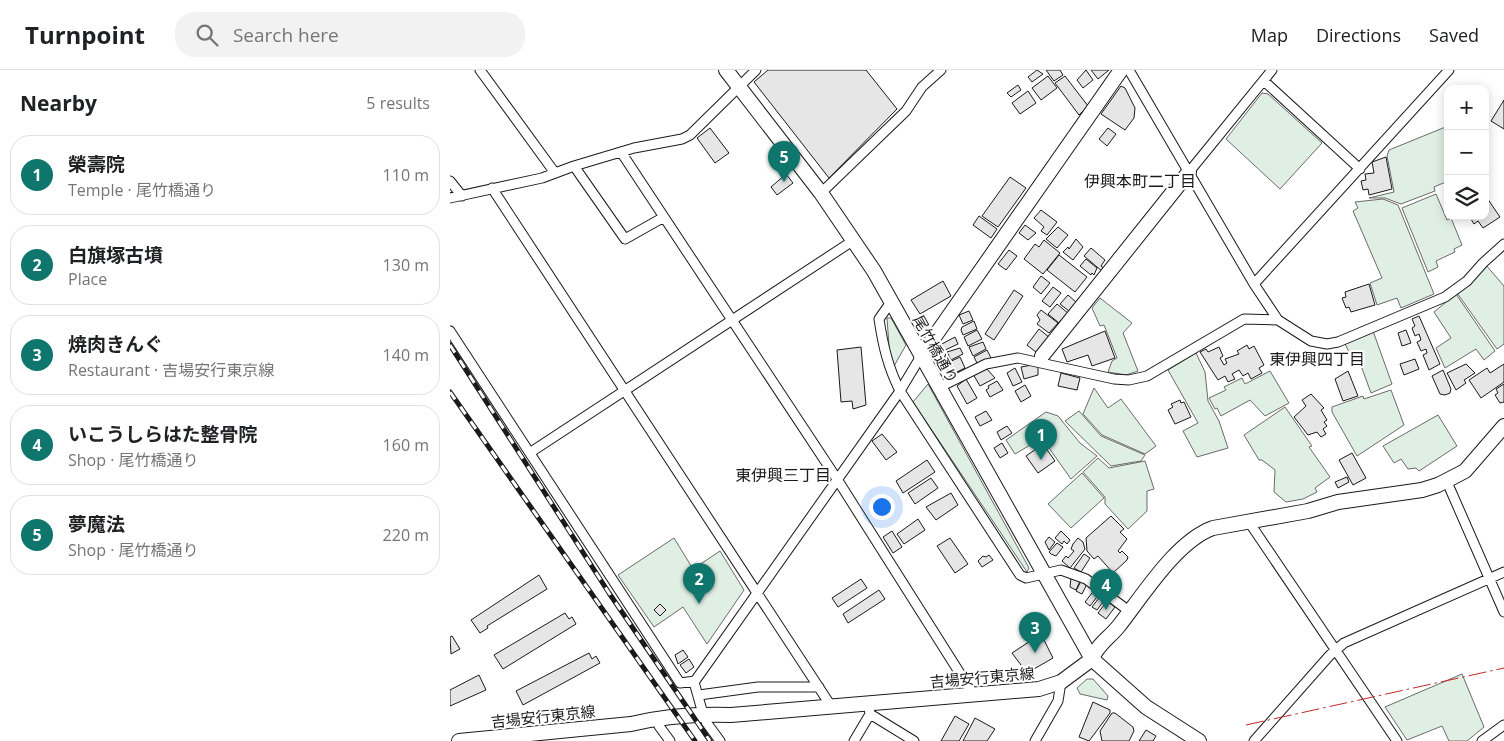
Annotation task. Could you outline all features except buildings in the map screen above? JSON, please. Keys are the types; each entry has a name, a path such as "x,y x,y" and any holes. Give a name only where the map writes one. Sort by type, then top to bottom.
{"main road":[{"name":"尾竹橋通り","path":"726,70 821,193 854,240 891,302 1042,574 1092,659"},
{"path":"921,356 1121,70"},
{"path":"1040,359 1190,172"},
{"name":"吉場安行東京線","path":"631,724 659,726 705,718 831,706 869,708 973,694 1039,689 1061,682 1092,659 1096,648 1118,627 1155,578 1193,538 1213,528 1308,511 1338,502 1422,490 1447,482 1471,465 1504,426"},
{"path":"1092,659 1146,707 1199,741"},
{"name":"吉場安行東京線","path":"459,741 503,739 631,724 654,718 705,718"}],"street":[{"path":"480,70 555,173"},
{"path":"450,198 542,178 621,152 682,139 690,134 756,70"},
{"path":"821,193 906,111 922,87 941,70"},
{"path":"1129,70 1254,284 1278,320 1311,341 1327,344 1338,342 1445,297 1467,281 1504,244"},
{"path":"1190,172 1272,70"},
{"path":"1254,284 1449,70"},
{"path":"1264,81 1360,169"},
{"path":"621,152 837,480 973,694"},
{"path":"574,166 625,239 664,217"},
{"path":"450,181 462,196"},
{"path":"492,188 831,706"},
{"path":"531,452 854,240"},
{"path":"891,302 879,319 885,358 900,391 1020,575 1026,578 1061,570 1086,579 1129,611"},
{"path":"938,388 994,361 1018,358 1040,359 1114,379 1129,380 1147,376 1159,370 1244,319 1278,320"},
{"path":"450,331 531,452 680,683 694,682"},
{"path":"694,682 900,391 921,356"},
{"path":"1447,482 1504,612"},
{"path":"1249,522 1397,741"},
{"path":"1254,741 1335,650 1344,643 1504,572"},
{"path":"694,682 705,718 720,741"},
{"path":"1035,741 1058,701 1061,682"},
{"path":"699,695 758,687 819,687"},
{"path":"854,741 869,708 914,741"},
{"path":"1482,741 1504,725"},
{"path":"659,726 670,741"}],"green space":[{"path":"1262,93 1268,94 1322,143 1280,189 1226,139"},
{"path":"1444,128 1444,183 1434,187 1435,191 1401,204 1385,198 1369,198 1394,192 1387,156 1389,150"},
{"path":"1436,194 1444,213 1444,220 1452,220 1462,245 1454,249 1455,252 1436,261 1438,267 1428,272 1402,208"},
{"path":"1383,199 1398,205 1434,294 1401,308 1397,298 1377,305 1370,283 1382,278 1353,211 1358,208 1355,202"},
{"path":"1485,264 1504,286 1504,344 1497,349 1457,293"},
{"path":"1456,294 1495,351 1484,360 1476,349 1445,368 1436,348 1451,338 1434,312"},
{"path":"1100,298 1132,323 1123,333 1138,371 1126,375 1108,372 1112,361 1117,358 1104,325 1100,326 1092,308"},
{"path":"887,318 891,318 906,345 894,366 890,360"},
{"path":"1373,331 1392,384 1371,393 1360,363 1355,364 1344,342"},
{"path":"1196,353 1205,372 1208,401 1219,421 1228,448 1197,457 1183,431 1198,423 1168,370"},
{"path":"1270,371 1289,403 1265,416 1250,400 1221,416 1217,408 1215,409 1209,398 1226,390 1224,387 1242,378 1245,384"},
{"path":"928,384 1029,568 1027,572 913,402"},
{"path":"1094,388 1108,408 1121,399 1156,446 1145,454 1102,435 1083,414"},
{"path":"1391,390 1404,425 1357,456 1332,412 1332,407 1363,396 1364,399"},
{"path":"1285,407 1312,446 1309,447 1330,477 1315,488 1317,492 1303,499 1286,502 1274,492 1275,470 1262,460 1259,460 1244,435"},
{"path":"1079,411 1101,436 1145,455 1141,461 1111,466 1065,421"},
{"path":"1046,412 1058,416 1080,443 1097,456 1071,479 1042,438 1015,454 1006,440"},
{"path":"1438,415 1457,446 1419,471 1416,468 1408,469 1401,459 1394,463 1383,446"},
{"path":"1098,458 1109,468 1145,461 1154,489 1147,491 1147,511 1128,529 1105,504 1105,497 1083,472"},
{"path":"1082,473 1104,498 1071,528 1048,504"},
{"path":"674,538 693,569 720,551 744,590 707,644 683,607 654,627 618,575"},
{"path":"1462,674 1484,727 1467,741 1449,741 1442,726 1407,740 1385,707"},
{"path":"1087,679 1093,679 1108,696 1107,700 1080,694 1077,688"}],"railway":[{"path":"450,345 609,593 710,741"},
{"path":"450,392 695,741"}],"power":[{"path":"1246,725 1504,668"}],"place":[{"name":"夢魔法","path":"784,182"},
{"name":"榮壽院","path":"1041,460"},
{"name":"白旗塚古墳","path":"699,604"},
{"name":"いこうしらはた整骨院","path":"1106,610"},
{"name":"焼肉きんぐ","path":"1035,653"}],"district":[{"name":"伊興本町二丁目","path":"1140,181"},
{"name":"東伊興四丁目","path":"1317,359"},
{"name":"東伊興三丁目","path":"783,475"}]}
